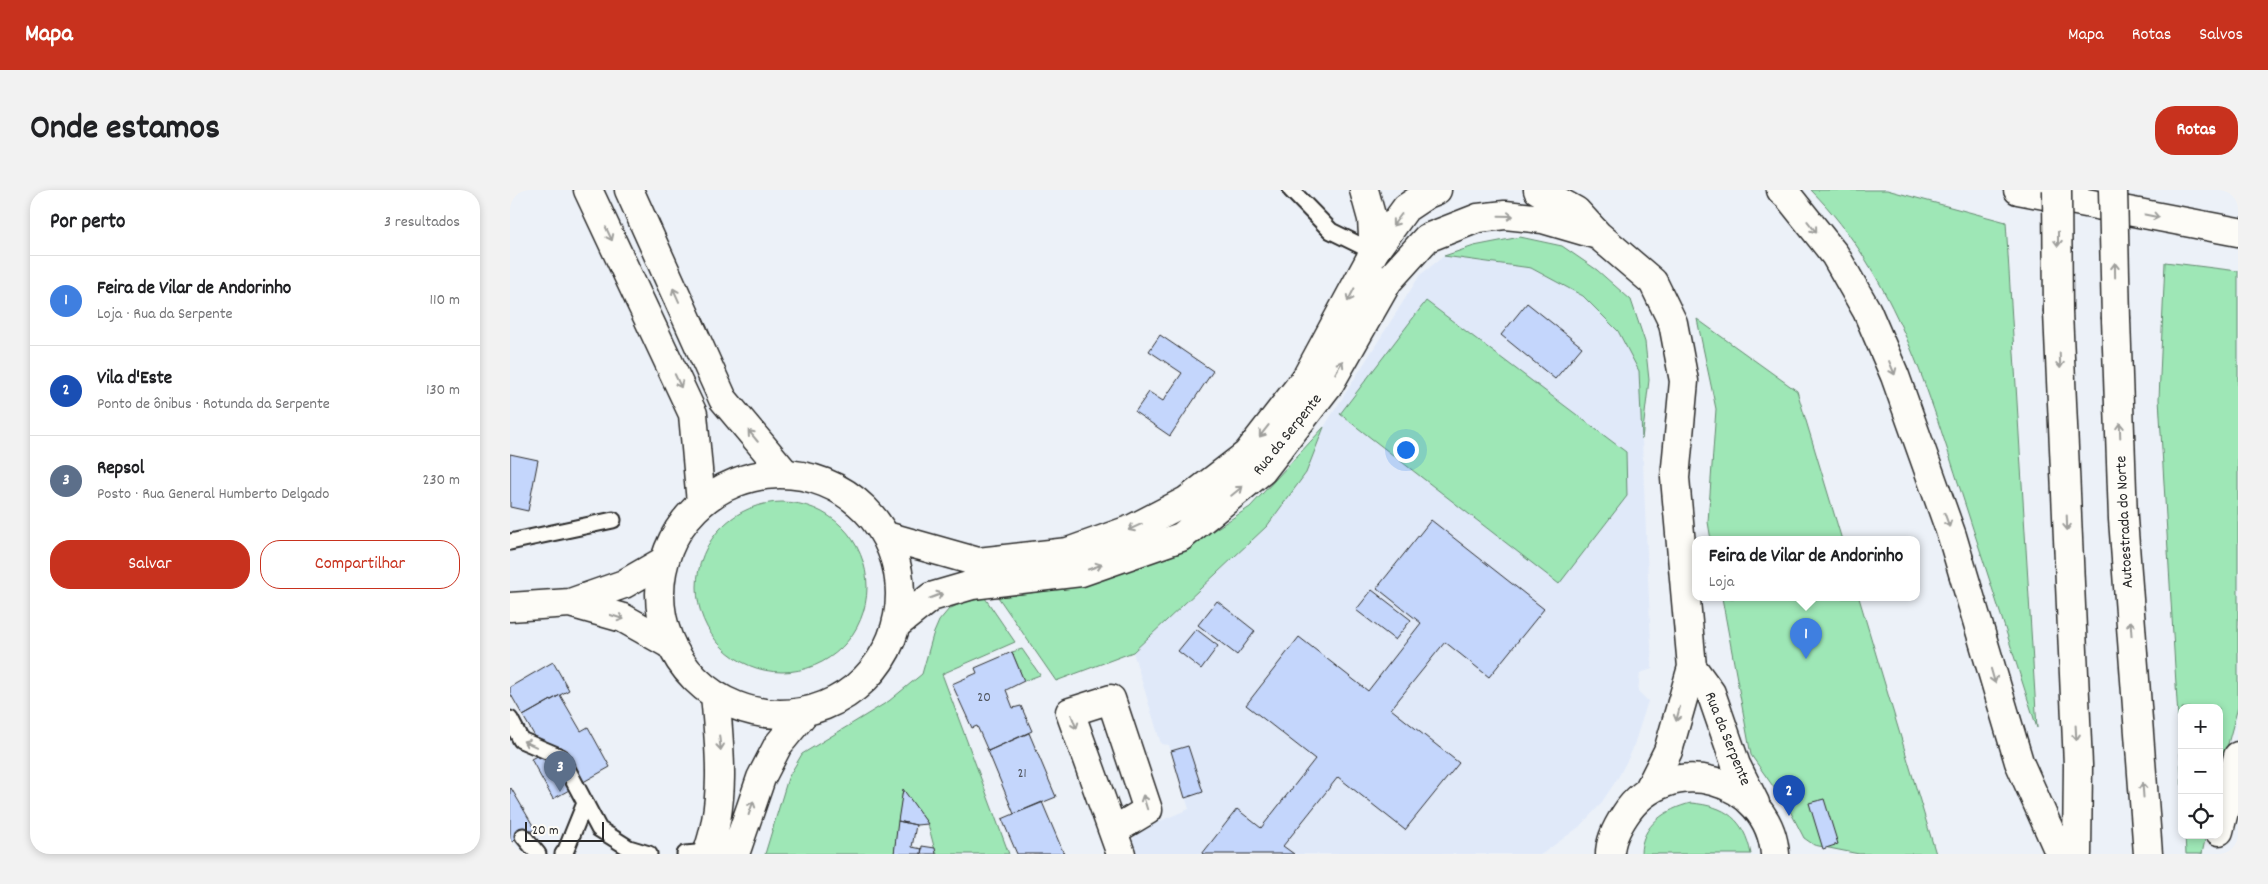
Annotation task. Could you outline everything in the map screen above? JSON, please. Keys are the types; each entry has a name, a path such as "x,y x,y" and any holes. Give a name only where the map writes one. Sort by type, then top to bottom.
{"main road":[{"path":"588,190 693,414 701,503"},
{"path":"629,190 722,399 785,473"},
{"path":"1364,190 1372,218 1374,252"},
{"name":"Rua da Serpente","path":"1538,190 1576,211 1598,236 1653,282 1673,323 1684,381 1675,478 1692,667 1668,751 1648,791"},
{"path":"1781,190 1788,196 1835,255 1867,310 1888,360 1952,536 2019,762 2060,854"},
{"path":"2018,190 2238,232"},
{"path":"2057,190 2058,312 2078,765 2077,854"},
{"name":"Autoestrada do Norte","path":"2113,190 2123,519 2148,854"},
{"path":"1426,238 1429,191 1478,218"},
{"name":"Rua da Serpente","path":"886,536 978,562 1068,552 1132,529 1186,501 1246,454 1306,378 1374,252 1406,208 1429,191"},
{"name":"Rua da Serpente","path":"897,624 931,597 972,585 1081,572 1181,537 1262,471 1330,383 1388,281 1426,238 1478,218 1505,215 1543,219 1598,236"},
{"path":"785,473 816,478 844,492 868,511 886,536 898,564 901,595 897,624 884,655 864,681 837,700 806,711 782,714 758,712 736,705 715,695 697,681 671,645 661,609 660,590 664,561 678,529 701,503 726,486 755,476 785,473"},
{"path":"510,607 570,603 624,584 664,561"},
{"path":"570,603 623,618 671,645"},
{"name":"Rua da Serpente","path":"1692,667 1711,693 1736,765 1780,850"},
{"path":"709,853 714,835 722,763 715,695"},
{"path":"709,853 761,778 778,745 806,711"},
{"path":"2223,815 2238,756"},
{"path":"1594,854 1616,828 1630,807 1648,791 1670,781 1695,778 1720,782 1743,794 1760,812"},
{"path":"1610,854 1616,828"},
{"path":"2216,854 2218,839"}],"lane":[{"path":"1291,190 1331,231 1374,252"},
{"path":"510,542 613,520"},
{"path":"512,726 521,740 561,757 600,829 629,848 649,854"},
{"path":"562,854 566,850 585,803"},
{"path":"523,836 538,854"}],"shaded area":[{"path":"1444,256 1531,268 1583,296 1618,331 1639,371 1652,669 1640,673 1638,691 1648,701 1632,751 1619,776 1600,805 1579,827 1542,854 1136,854 1132,843 1136,831 1189,809 1169,745 1161,744 1133,652 1267,526 1306,473 1324,427 1420,275"}],"green space":[{"path":"1811,190 1887,190 2006,222 2037,728 1938,420 1906,337 1887,297 1865,259 1840,223"},
{"path":"1520,237 1562,246 1597,270 1631,300 1645,342 1649,380 1642,439 1639,371 1618,331 1583,296 1531,268 1444,256 1474,246"},
{"path":"2165,262 2238,271 2238,707 2223,762 2223,704 2178,704 2178,718 2159,399"},
{"path":"1426,301 1626,452 1627,496 1559,584 1340,414"},
{"path":"1697,319 1797,391 1841,536 1710,536 1708,522 1716,409"},
{"path":"1324,427 1306,473 1267,526 1133,652 1056,681 998,597 1077,587 1184,549 1250,507"},
{"path":"774,502 790,502 822,512 836,521 848,533 857,547 863,562 867,587 863,612 857,627 848,641 836,653 822,662 807,668 790,672 774,672 742,662 728,653 716,641 707,627 701,612 697,595 697,579 707,547 716,533 728,521 742,512 757,506"},
{"path":"985,598 1015,642 942,674 1009,854 936,854 928,824 903,790 894,854 765,854 788,778 802,754 889,701 922,674 939,621 949,609 964,602"},
{"path":"1723,601 1860,601 1936,854 1859,854 1814,845 1804,838 1789,809 1751,755"},
{"path":"1022,649 1040,675 1024,681 1012,652"},
{"path":"1691,803 1714,807 1732,816 1744,832 1751,854 1641,854 1645,835 1650,827 1664,814"},
{"path":"2185,839 2205,839 2202,854 2186,854"}],"building":[{"path":"1527,303 1582,347 1555,379 1501,335"},
{"path":"1160,335 1213,371 1170,436 1135,412 1149,392 1163,401 1182,373 1149,351"},
{"path":"510,454 538,460 528,511 510,507"},
{"path":"1431,520 1544,609 1489,677 1445,642 1391,709 1459,763 1405,830 1338,777 1283,846 1294,854 1202,854 1237,809 1261,828 1315,759 1246,705 1299,637 1368,691 1421,623 1377,588"},
{"path":"1372,590 1411,620 1395,640 1356,610"},
{"path":"1217,601 1255,631 1237,655 1198,625"},
{"path":"1196,629 1218,646 1201,669 1178,651"},
{"path":"1012,652 1024,681 1006,690 1013,708 1021,706 1032,731 988,751 977,726 972,728 952,684 977,673 975,668"},
{"path":"553,662 569,690 523,716 510,693 510,687"},
{"path":"560,695 581,731 588,727 610,767 553,799 531,759 544,752 523,716"},
{"path":"1029,733 1056,797 1014,814 988,751"},
{"path":"1188,746 1203,792 1185,798 1171,751"},
{"path":"510,789 535,829 510,843"},
{"path":"903,789 928,824 916,825 898,821"},
{"path":"1824,799 1838,844 1823,849 1809,803"},
{"path":"1042,802 1064,854 1017,854 1002,819"},
{"path":"898,821 916,825 912,847 922,849 921,854 894,854"},
{"path":"922,846 935,848 936,854 921,854"}],"place":[{"name":"Feira de Vilar de Andorinho","path":"1806,659"},
{"name":"Repsol","path":"560,792"},
{"name":"Vila d'Este","path":"1789,816"}]}
